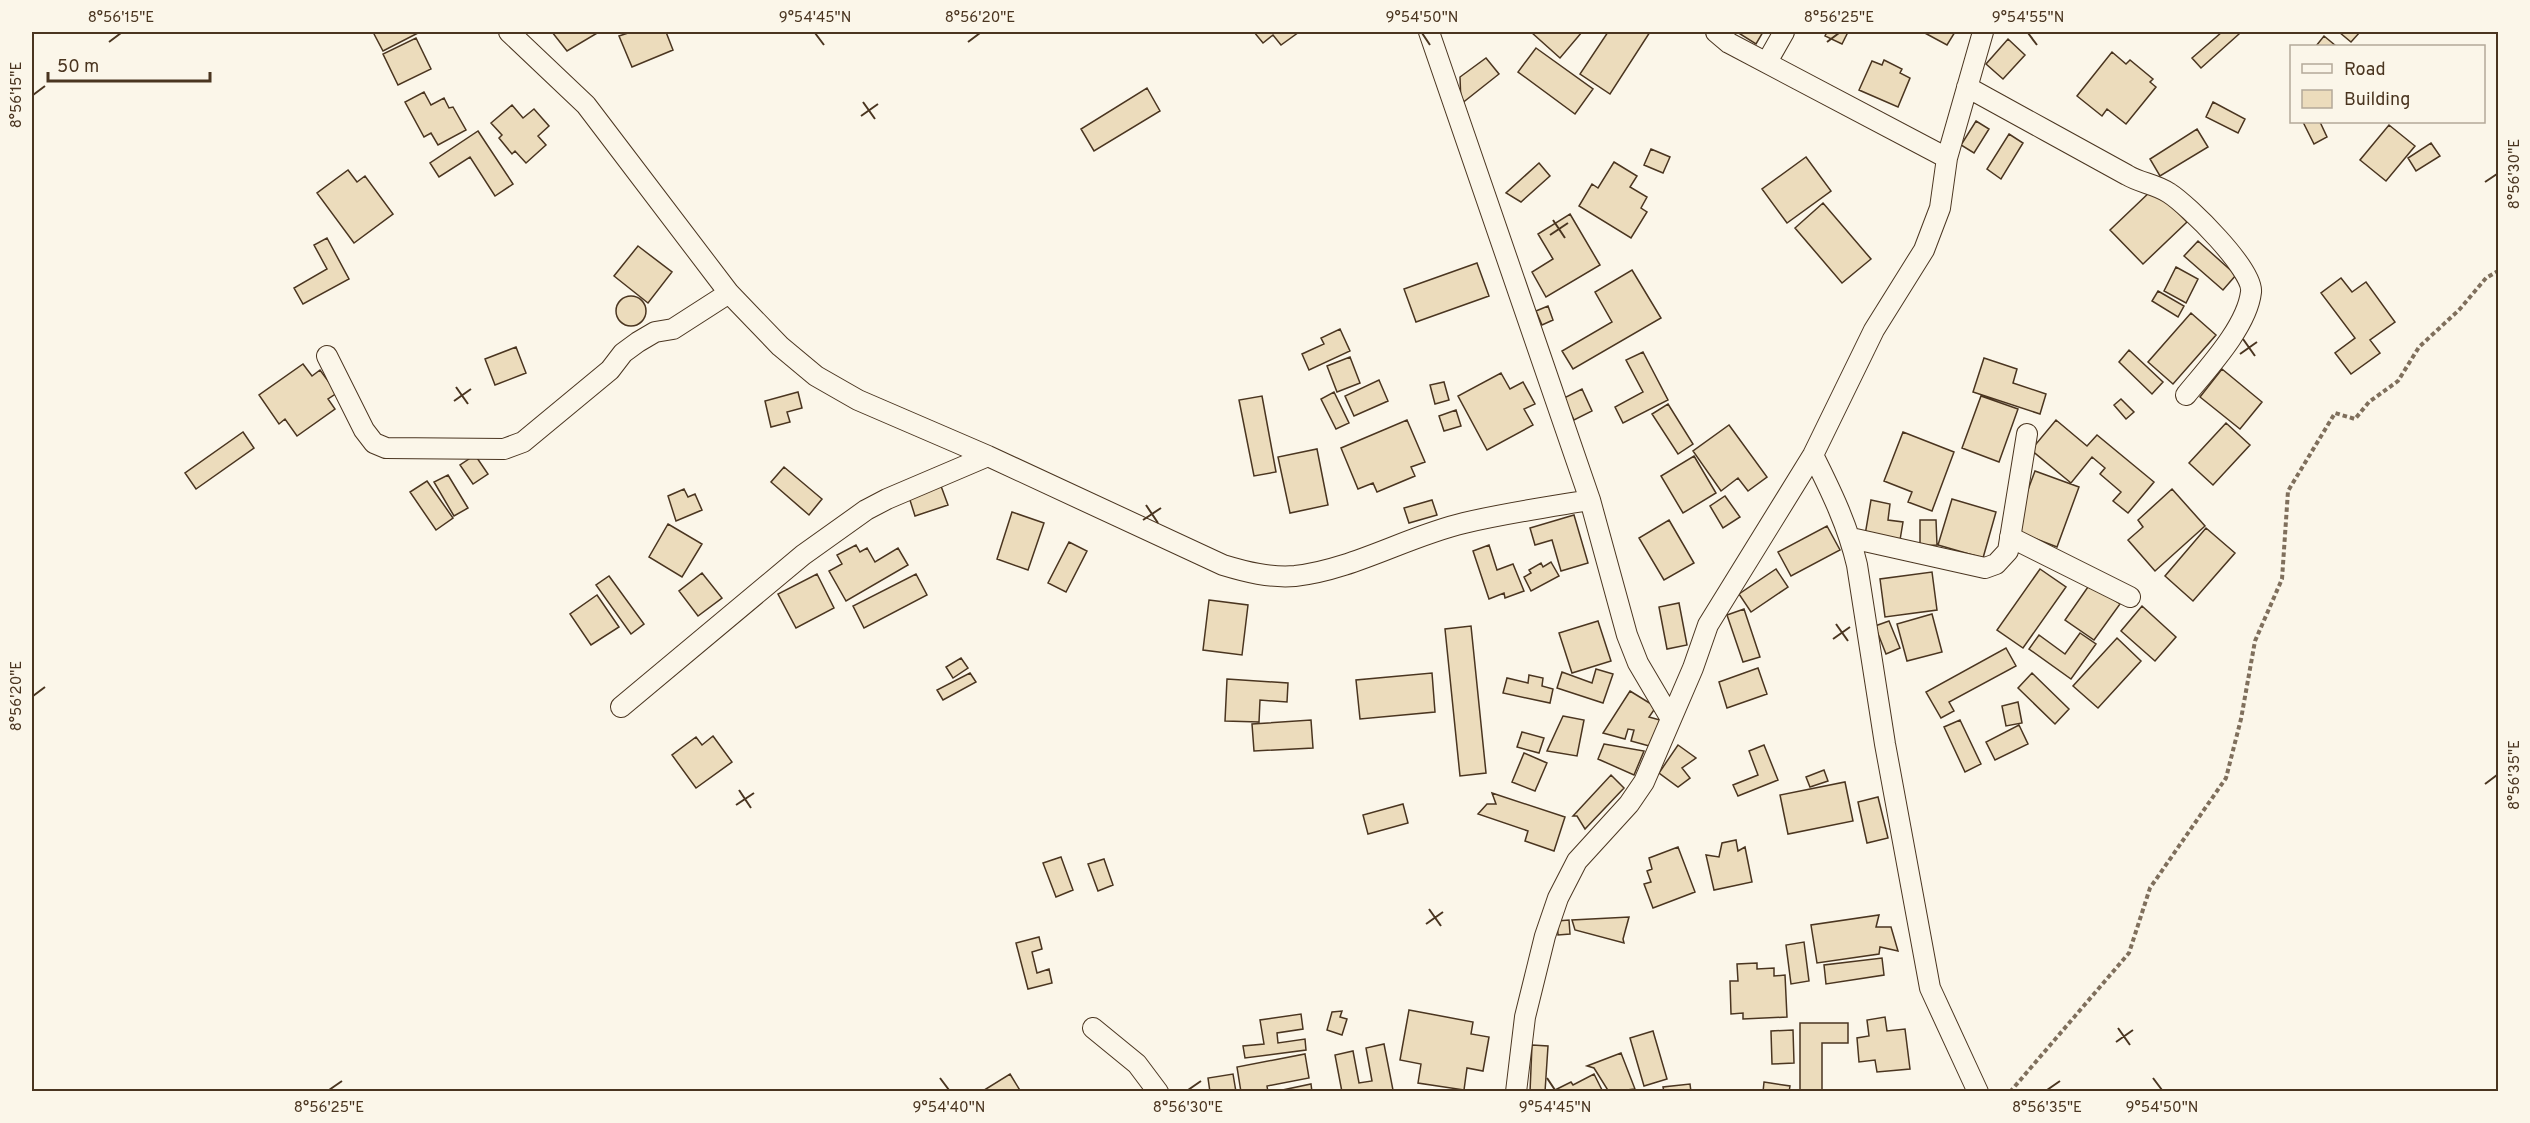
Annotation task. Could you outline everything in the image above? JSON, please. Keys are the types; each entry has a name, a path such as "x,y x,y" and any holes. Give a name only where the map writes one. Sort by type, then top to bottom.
{"street":[{"path":"509,32 586,105 729,293 780,346 816,376 858,400 988,456 1223,565 1255,574 1294,576 1369,556 1417,536 1464,523 1590,500"},
{"path":"1429,32 1590,500 1627,635 1638,663 1671,719"},
{"path":"1716,32 1729,42 1947,158"},
{"path":"1767,62 1784,32"},
{"path":"1516,1092 1525,1017 1545,936 1558,898 1577,861 1629,804 1644,782 1708,625 1813,455 1874,330 1924,250 1940,208 1947,158 1983,32"},
{"path":"1967,87 2138,181 2169,193 2232,253 2243,269 2252,290 2248,306 2225,347 2186,395"},
{"path":"327,356 364,430 374,443 386,448 504,449 523,442 610,370 623,353 638,342 655,332 673,329 729,293"},
{"path":"1851,538 1985,568 1996,564 2008,551 2027,434"},
{"path":"1813,455 1851,538 1930,988 1978,1092"},
{"path":"621,707 804,555 866,510 886,499 988,456"},
{"path":"2010,537 2130,597"},
{"path":"1093,1028 1137,1064 1158,1092"}],"path":[{"path":"2010,1092 2129,953 2151,888 2226,778 2241,720 2255,641 2282,579 2288,490 2335,413 2355,419 2369,402 2398,381 2419,347 2458,310 2486,278 2499,271"}],"building":[{"path":"373,32 417,32 418,33 383,51"},
{"path":"552,32 599,32 567,51"},
{"path":"631,32 666,32 673,50 632,67 619,36"},
{"path":"1254,32 1299,32 1281,45 1273,35 1263,43"},
{"path":"1531,32 1582,32 1560,58"},
{"path":"1608,32 1650,32 1610,94 1580,74"},
{"path":"1737,32 1763,32 1756,44"},
{"path":"1827,32 1848,32 1842,44 1825,36"},
{"path":"1923,32 1955,32 1947,45"},
{"path":"2222,32 2239,34 2201,68 2192,58"},
{"path":"2339,32 2360,32 2351,42"},
{"path":"2324,36 2335,45 2317,45"},
{"path":"416,38 431,69 398,85 383,54"},
{"path":"2008,39 2025,55 2003,79 1986,64"},
{"path":"1536,48 1593,89 1575,114 1518,72"},
{"path":"2112,52 2126,64 2130,60 2153,79 2150,82 2156,87 2126,124 2107,109 2102,116 2077,96"},
{"path":"1486,58 1499,74 1461,104 1460,77"},
{"path":"1884,60 1902,69 1900,73 1910,78 1898,107 1859,90 1872,61 1882,65"},
{"path":"1147,88 1160,111 1094,151 1081,129"},
{"path":"424,92 431,105 444,98 449,108 453,107 466,130 438,145 431,133 424,137 405,102"},
{"path":"2213,102 2245,119 2238,133 2206,117"},
{"path":"512,105 523,118 534,109 549,126 538,136 546,145 526,163 515,151 512,154 499,138 502,135 491,123"},
{"path":"1976,121 1989,129 1974,153 1961,145"},
{"path":"2304,123 2320,123 2327,137 2314,144"},
{"path":"2389,125 2415,146 2386,181 2360,160"},
{"path":"2197,129 2208,147 2160,176 2150,159"},
{"path":"478,131 513,184 495,196 470,157 439,177 430,163"},
{"path":"2009,134 2023,143 2001,179 1987,169"},
{"path":"2431,143 2440,156 2416,171 2408,158"},
{"path":"1651,149 1670,157 1663,173 1644,165"},
{"path":"1806,157 1831,191 1787,223 1762,189"},
{"path":"1614,162 1637,176 1630,187 1647,197 1641,208 1647,212 1631,238 1579,206 1592,184 1598,188"},
{"path":"1539,163 1550,176 1521,202 1506,193"},
{"path":"348,170 357,182 365,176 393,214 354,243 317,193"},
{"path":"2154,188 2187,222 2143,264 2110,230"},
{"path":"1823,203 1871,259 1842,283 1795,228"},
{"path":"1570,214 1600,265 1546,297 1532,272 1553,259 1538,234"},
{"path":"327,238 349,279 303,304 294,288 327,269 314,245"},
{"path":"2198,241 2236,275 2223,290 2184,256"},
{"path":"638,246 672,272 648,303 614,276"},
{"path":"1477,263 1489,296 1416,322 1404,289"},
{"path":"2176,267 2198,279 2186,303 2164,291"},
{"path":"1632,270 1661,318 1573,369 1562,351 1612,322 1595,292"},
{"path":"2341,278 2352,292 2366,282 2395,322 2370,340 2380,353 2351,374 2335,353 2355,338 2321,293"},
{"path":"2158,291 2184,306 2178,317 2152,301"},
{"path":"631,296 642,300 646,311 642,322 631,326 620,322 616,311 620,300"},
{"path":"1548,306 1553,320 1542,325 1536,311"},
{"path":"2191,313 2216,335 2173,384 2148,362"},
{"path":"1340,329 1350,351 1309,370 1302,354 1324,344 1321,338"},
{"path":"516,347 526,373 495,385 485,359"},
{"path":"2129,350 2163,382 2152,394 2119,362"},
{"path":"1643,352 1668,400 1623,423 1615,407 1643,392 1626,360"},
{"path":"1350,357 1360,383 1337,392 1327,366"},
{"path":"1984,358 2017,369 2013,383 2046,394 2040,414 1973,392"},
{"path":"303,364 312,376 320,370 337,393 328,399 335,409 297,436 285,419 279,424 259,395"},
{"path":"2222,369 2262,402 2240,429 2200,397"},
{"path":"1501,373 1510,389 1523,382 1535,404 1524,409 1533,425 1487,450 1458,396"},
{"path":"1379,380 1388,401 1354,416 1345,396"},
{"path":"1444,382 1449,400 1435,404 1430,385"},
{"path":"1582,389 1592,411 1574,420 1564,398"},
{"path":"798,392 802,408 787,412 790,422 771,427 765,401"},
{"path":"1334,392 1349,423 1336,429 1321,399"},
{"path":"1262,396 1276,472 1254,476 1239,400"},
{"path":"1981,396 2018,409 1999,462 1962,448"},
{"path":"2121,399 2134,412 2126,419 2114,405"},
{"path":"1668,404 1693,444 1678,454 1652,414"},
{"path":"1456,410 1461,426 1444,431 1439,416"},
{"path":"1407,420 1425,462 1411,467 1415,476 1377,492 1373,483 1358,489 1341,448"},
{"path":"2056,420 2087,446 2097,435 2154,482 2128,513 2113,501 2121,492 2100,474 2105,468 2092,457 2071,483 2031,450"},
{"path":"2226,423 2250,445 2213,485 2189,463"},
{"path":"1729,425 1767,477 1748,491 1738,478 1721,491 1693,451"},
{"path":"243,432 254,448 196,489 185,473"},
{"path":"1903,432 1954,452 1932,511 1908,502 1912,492 1884,481"},
{"path":"1317,449 1328,505 1290,513 1278,457"},
{"path":"475,455 488,474 473,484 460,465"},
{"path":"1694,456 1716,493 1683,513 1661,476"},
{"path":"784,467 822,499 809,515 771,482"},
{"path":"2035,471 2079,487 2057,547 2013,530"},
{"path":"448,475 468,508 454,516 434,482"},
{"path":"427,481 453,518 436,530 410,492"},
{"path":"941,486 948,505 915,516 909,497"},
{"path":"684,489 688,497 695,494 702,510 676,521 668,496"},
{"path":"2172,489 2205,526 2155,571 2128,540 2143,527 2138,520"},
{"path":"1725,496 1740,517 1723,528 1710,506"},
{"path":"1952,499 1996,512 1983,558 1938,545"},
{"path":"1432,500 1437,515 1409,523 1404,508"},
{"path":"1871,500 1890,504 1888,520 1903,522 1900,540 1865,535"},
{"path":"1012,512 1044,523 1028,570 997,559"},
{"path":"1574,515 1588,563 1561,571 1552,540 1535,545 1530,528"},
{"path":"1669,520 1694,563 1664,580 1639,538"},
{"path":"1920,520 1936,520 1937,545 1920,546"},
{"path":"668,524 702,544 682,577 649,557"},
{"path":"1827,526 1840,550 1791,576 1778,552"},
{"path":"2206,528 2235,553 2193,601 2165,576"},
{"path":"1069,542 1087,551 1066,592 1048,583"},
{"path":"856,545 860,552 867,548 875,562 898,548 908,565 846,601 829,571 842,564 837,555"},
{"path":"1489,545 1497,570 1513,564 1524,591 1505,598 1504,593 1489,599 1473,551"},
{"path":"1551,562 1559,576 1531,591 1524,577 1531,573 1529,570 1541,563 1543,567"},
{"path":"1776,569 1788,587 1751,612 1739,594"},
{"path":"2040,569 2066,587 2023,648 1997,630"},
{"path":"1932,572 1937,610 1885,617 1880,579"},
{"path":"702,573 722,598 698,616 679,591"},
{"path":"817,574 834,608 796,628 778,594"},
{"path":"916,574 927,595 864,628 853,606"},
{"path":"609,576 644,624 631,634 596,585"},
{"path":"2090,584 2120,604 2094,640 2065,620"},
{"path":"597,595 619,627 591,645 570,614"},
{"path":"1209,600 1248,605 1242,655 1203,650"},
{"path":"1679,603 1687,645 1667,649 1659,607"},
{"path":"2142,606 2176,637 2155,661 2121,631"},
{"path":"1744,609 1760,657 1743,662 1727,615"},
{"path":"1932,614 1942,652 1907,661 1897,624"},
{"path":"1598,621 1611,661 1572,673 1559,633"},
{"path":"1889,621 1900,648 1886,654 1875,626"},
{"path":"1471,626 1486,773 1460,776 1445,629"},
{"path":"2080,633 2096,644 2071,679 2029,649 2039,635 2065,654"},
{"path":"2117,638 2141,661 2098,708 2073,686"},
{"path":"2006,648 2016,666 1949,702 1954,711 1941,718 1926,692"},
{"path":"961,658 968,668 953,678 946,667"},
{"path":"1758,668 1767,694 1727,708 1719,682"},
{"path":"1596,669 1613,674 1603,703 1557,688 1562,672 1592,683"},
{"path":"970,673 976,682 943,700 937,690"},
{"path":"1432,673 1435,712 1360,719 1356,680"},
{"path":"2032,673 2069,709 2055,724 2018,688"},
{"path":"1529,675 1543,678 1542,686 1553,689 1550,703 1503,693 1507,678 1528,683"},
{"path":"1227,679 1288,683 1287,702 1260,700 1259,722 1225,721"},
{"path":"1630,691 1656,707 1649,717 1660,720 1653,747 1631,741 1634,730 1628,729 1625,739 1603,733"},
{"path":"2018,702 2022,723 2006,726 2002,706"},
{"path":"1563,716 1584,720 1577,756 1547,751"},
{"path":"1311,720 1313,748 1254,751 1252,724"},
{"path":"1960,720 1981,764 1965,772 1944,727"},
{"path":"2019,725 2028,744 1995,760 1986,742"},
{"path":"1522,732 1544,738 1539,753 1517,747"},
{"path":"713,736 732,762 696,788 672,755 696,737 702,745"},
{"path":"1604,744 1644,751 1634,775 1598,759"},
{"path":"1678,745 1696,758 1682,768 1690,778 1678,787 1659,773"},
{"path":"1764,745 1778,780 1738,796 1733,785 1758,775 1749,751"},
{"path":"1524,753 1547,763 1535,791 1512,782"},
{"path":"1824,770 1828,781 1810,787 1806,777"},
{"path":"1611,775 1624,788 1585,829 1577,816 1573,816"},
{"path":"1845,782 1853,821 1788,834 1780,795"},
{"path":"1492,793 1565,817 1554,851 1525,841 1528,831 1478,814 1487,804 1496,804"},
{"path":"1878,797 1888,838 1867,843 1858,802"},
{"path":"1403,804 1408,823 1368,834 1363,815"},
{"path":"1736,840 1738,851 1745,847 1752,882 1714,890 1706,855 1719,857 1722,843"},
{"path":"1678,847 1695,892 1653,908 1644,884 1651,882 1647,871 1652,869 1649,858"},
{"path":"1061,857 1073,890 1056,897 1043,863"},
{"path":"1104,859 1113,885 1098,891 1088,864"},
{"path":"1879,915 1876,927 1891,927 1898,951 1880,947 1879,954 1817,963 1811,925"},
{"path":"1629,917 1624,943 1575,930 1572,920"},
{"path":"1569,920 1570,934 1558,935 1557,921"},
{"path":"1039,937 1042,949 1032,952 1037,973 1049,969 1052,983 1028,989 1016,943"},
{"path":"1804,942 1809,981 1791,984 1786,945"},
{"path":"1882,958 1884,975 1826,984 1824,965"},
{"path":"1757,963 1757,969 1774,968 1774,976 1785,975 1787,1017 1743,1019 1743,1013 1731,1014 1730,981 1738,981 1737,964"},
{"path":"1409,1010 1473,1022 1471,1034 1489,1037 1483,1071 1467,1068 1464,1090 1418,1083 1421,1064 1400,1060"},
{"path":"1342,1011 1340,1017 1347,1019 1342,1035 1327,1030 1332,1012"},
{"path":"1301,1014 1303,1029 1277,1033 1278,1043 1305,1039 1306,1050 1245,1058 1243,1046 1264,1044 1260,1020"},
{"path":"1885,1017 1887,1031 1905,1029 1910,1069 1877,1072 1875,1060 1859,1062 1857,1038 1869,1036 1867,1020"},
{"path":"1800,1023 1848,1023 1848,1043 1822,1043 1822,1092 1800,1090"},
{"path":"1793,1030 1794,1063 1772,1064 1771,1031"},
{"path":"1653,1031 1667,1079 1644,1086 1630,1038"},
{"path":"1384,1044 1393,1090 1342,1092 1335,1055 1353,1051 1359,1083 1372,1081 1366,1048"},
{"path":"1532,1045 1548,1046 1545,1092 1530,1092"},
{"path":"1621,1053 1635,1089 1609,1092 1594,1068 1587,1066"},
{"path":"1305,1054 1309,1078 1267,1086 1268,1092 1241,1092 1237,1067"},
{"path":"1010,1074 1021,1092 981,1092"},
{"path":"1233,1074 1236,1092 1210,1092 1208,1078"},
{"path":"1594,1074 1603,1092 1555,1090 1571,1082 1573,1085"},
{"path":"1764,1082 1790,1086 1789,1092 1763,1092"},
{"path":"1311,1084 1312,1092 1273,1092"},
{"path":"1690,1084 1691,1092 1664,1092 1663,1087"}]}
